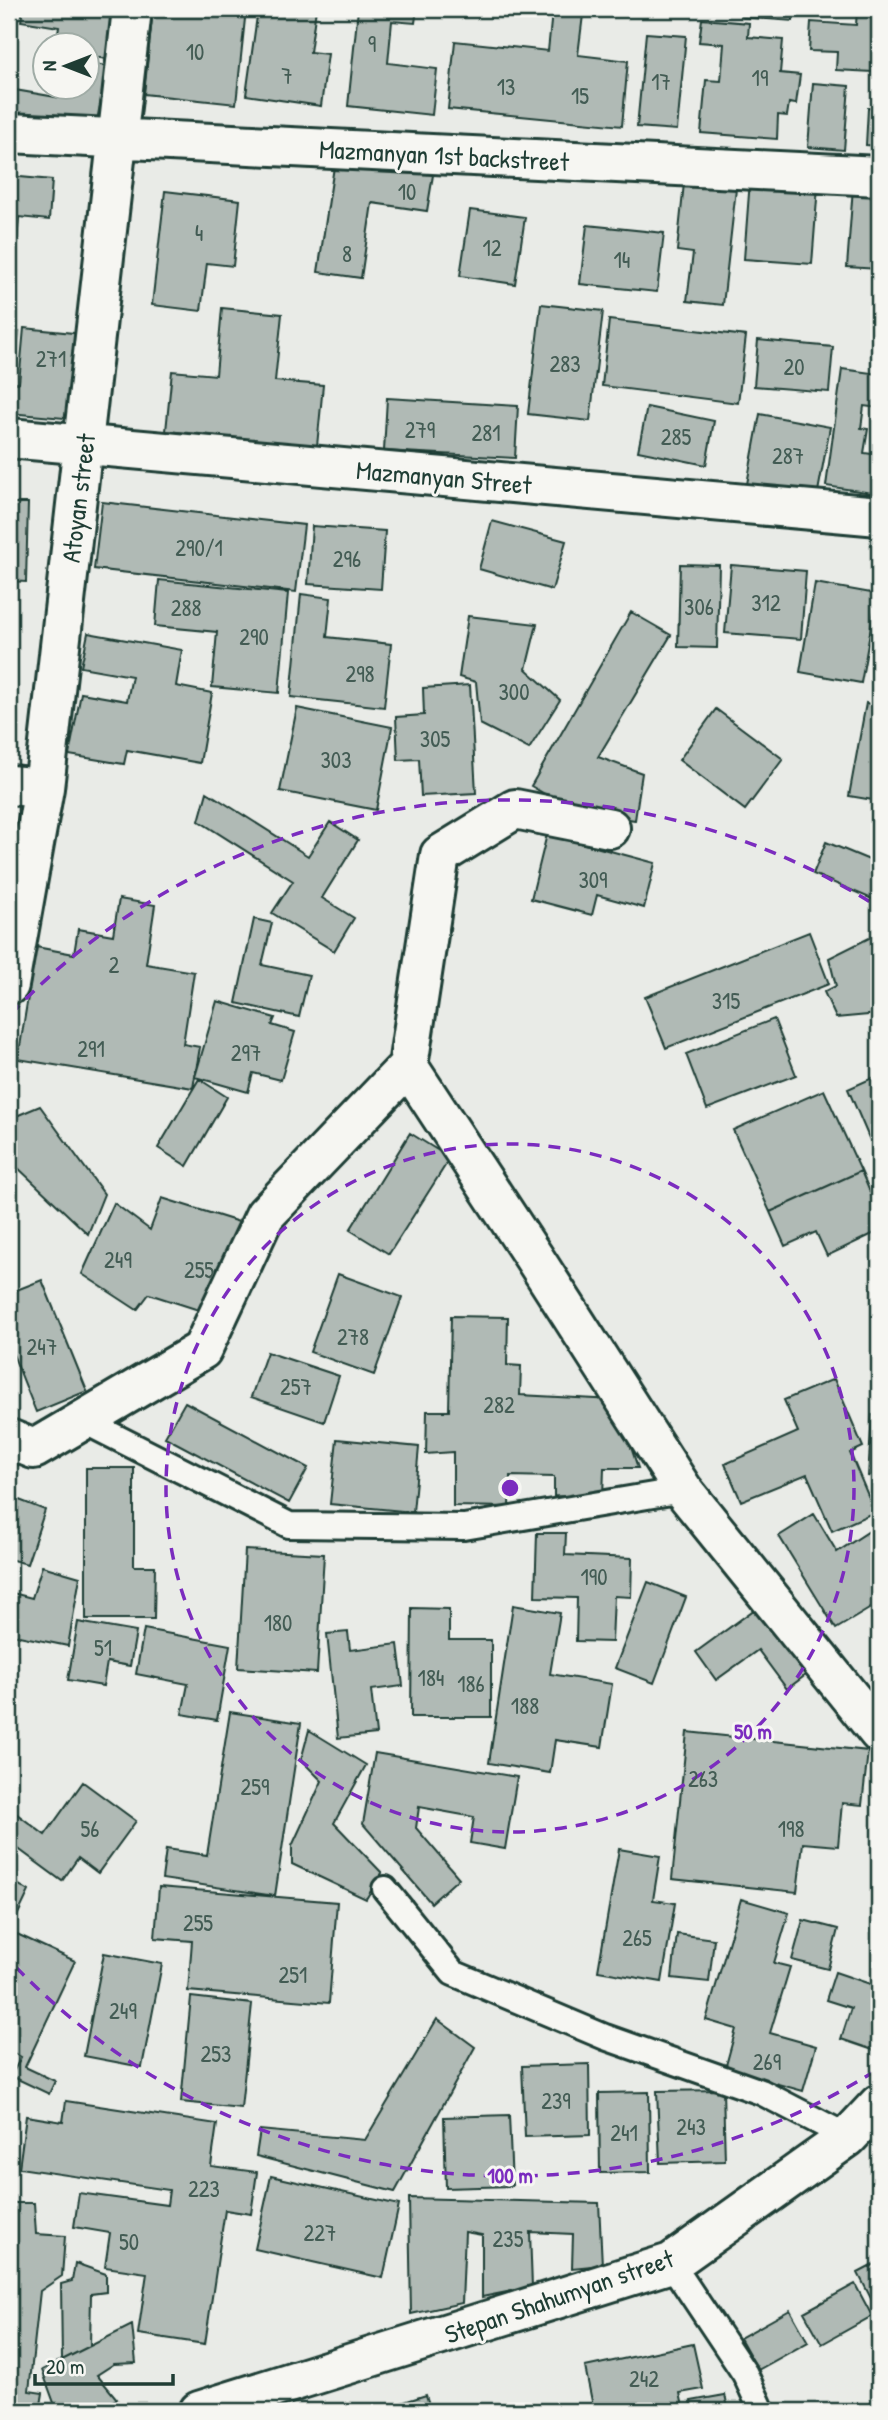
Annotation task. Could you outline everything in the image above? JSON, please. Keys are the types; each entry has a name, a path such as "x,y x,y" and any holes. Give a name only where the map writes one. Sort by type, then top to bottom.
{"street":[{"name":"Atoyan street","path":"9,985 26,786 85,446 132,9"},
{"name":"Mazmanyan 1st backstreet","path":"9,133 879,176"},
{"name":"Mazmanyan Street","path":"9,438 879,516"},
{"path":"9,1438 34,1449 202,1350 265,1214 408,1066 440,855 514,809 610,828"},
{"path":"408,1066 683,1490 877,1725"},
{"name":"Stepan Shahumyan street","path":"199,2411 671,2263 848,2137 879,2104"}],"lane":[{"path":"84,1421 289,1525 464,1527 683,1490"},
{"path":"385,1889 453,1973 606,2037 761,2092 848,2137"},
{"path":"671,2263 745,2374 761,2411"}],"building":[{"path":"23,9 115,9 107,59 102,58 102,32 58,32 59,27 21,21"},
{"path":"153,9 246,9 236,104 144,94"},
{"path":"258,9 316,9 310,52 328,54 321,106 246,95"},
{"path":"358,9 417,9 415,23 392,21 388,63 437,69 432,115 348,106"},
{"path":"742,9 793,9 793,21 741,17"},
{"path":"857,9 879,9 879,55 874,55 873,72 836,70 837,52 809,51 811,22 856,25"},
{"path":"552,12 583,15 578,55 628,61 622,126 448,109 455,41 548,51"},
{"path":"702,19 749,23 748,37 783,40 780,73 800,75 796,104 789,103 787,116 778,115 777,139 701,133 706,80 721,81 724,44 699,42"},
{"path":"646,33 686,36 677,130 637,127"},
{"path":"102,65 107,66 102,94"},
{"path":"813,83 849,86 844,150 808,147"},
{"path":"9,89 32,93 32,102 100,102 95,132 9,117"},
{"path":"868,108 879,109 879,146 866,145"},
{"path":"335,160 433,175 427,211 372,203 361,278 318,272"},
{"path":"9,176 52,180 49,220 19,217 16,257 9,257"},
{"path":"750,180 818,186 812,264 744,259"},
{"path":"684,183 736,189 723,305 687,301 693,253 677,251"},
{"path":"853,187 879,189 879,269 847,267"},
{"path":"165,191 240,200 233,266 207,263 201,311 152,305"},
{"path":"470,210 525,217 515,284 460,276"},
{"path":"587,225 664,233 657,292 580,284"},
{"path":"541,304 603,311 590,421 528,414"},
{"path":"222,308 282,314 275,381 323,385 317,446 166,431 172,371 216,375"},
{"path":"609,320 746,336 738,403 602,386"},
{"path":"24,328 83,334 75,419 9,413 9,383 19,383"},
{"path":"879,328 879,366 874,365"},
{"path":"9,331 19,332 14,378 9,377"},
{"path":"758,340 833,347 829,392 754,386"},
{"path":"842,369 879,374 879,408 864,406 861,428 868,429 864,453 879,455 879,494 826,486"},
{"path":"387,398 518,406 515,458 384,451"},
{"path":"647,407 714,421 706,465 638,451"},
{"path":"760,414 830,427 817,497 747,484"},
{"path":"102,502 304,525 296,592 94,569"},
{"path":"9,503 28,503 26,582 9,581"},
{"path":"492,521 566,541 552,590 479,569"},
{"path":"312,526 385,531 381,589 308,584"},
{"path":"680,564 719,565 717,648 678,647"},
{"path":"731,565 806,571 801,639 725,633"},
{"path":"159,580 288,593 279,693 212,687 217,632 155,626"},
{"path":"815,583 877,594 861,683 800,672"},
{"path":"301,594 331,598 327,637 391,644 384,707 291,697"},
{"path":"631,612 671,635 598,757 642,773 635,820 571,809 531,786"},
{"path":"468,616 537,624 526,669 560,700 529,749 480,724 476,682 459,677"},
{"path":"88,633 182,650 176,686 212,693 200,763 127,750 124,764 69,755 81,693 127,701 132,676 81,667"},
{"path":"470,685 476,793 421,796 419,759 398,760 396,717 424,715 423,688"},
{"path":"866,703 879,706 879,801 849,796"},
{"path":"297,708 392,727 376,810 280,791"},
{"path":"716,709 783,759 745,810 679,760"},
{"path":"207,792 308,856 330,822 358,840 322,898 354,918 334,951 272,913 293,881 199,821"},
{"path":"547,834 655,863 644,908 597,895 592,915 531,899"},
{"path":"826,842 879,864 879,902 813,874"},
{"path":"119,899 155,905 146,964 194,972 183,1044 200,1047 193,1088 18,1059 36,947 74,954 78,929 113,935"},
{"path":"254,919 272,923 262,965 309,975 299,1017 236,1003"},
{"path":"809,932 829,984 666,1048 645,997"},
{"path":"879,933 879,1014 836,1018 824,992 836,986 829,958"},
{"path":"217,1001 275,1018 272,1025 295,1032 281,1080 253,1073 248,1092 195,1077"},
{"path":"774,1019 796,1075 707,1109 686,1054"},
{"path":"879,1075 879,1158 878,1159 848,1089"},
{"path":"199,1079 227,1097 187,1166 158,1148"},
{"path":"824,1090 861,1171 770,1212 733,1130"},
{"path":"40,1106 104,1194 88,1234 16,1166 9,1170 9,1119"},
{"path":"410,1133 450,1158 389,1254 350,1230"},
{"path":"861,1171 879,1213 879,1231 827,1256 816,1232 785,1246 770,1212"},
{"path":"162,1198 242,1223 211,1314 149,1294 137,1310 82,1274 114,1203 150,1230"},
{"path":"338,1274 402,1297 374,1375 310,1352"},
{"path":"42,1280 87,1391 36,1412 9,1344 9,1293"},
{"path":"451,1316 508,1317 507,1365 521,1366 520,1395 615,1400 638,1468 604,1468 603,1497 554,1496 554,1477 510,1476 509,1507 453,1506 453,1452 426,1454 427,1411 449,1411"},
{"path":"267,1352 339,1376 324,1422 251,1397"},
{"path":"834,1379 863,1447 850,1453 875,1512 832,1531 807,1474 741,1501 725,1464 798,1432 784,1400"},
{"path":"185,1402 308,1468 289,1503 165,1437"},
{"path":"872,1415 879,1416 879,1477 868,1476"},
{"path":"337,1439 419,1447 413,1512 330,1504"},
{"path":"86,1468 134,1468 134,1566 155,1566 154,1619 86,1619"},
{"path":"9,1496 45,1510 27,1564 9,1559"},
{"path":"814,1514 837,1552 877,1526 879,1529 879,1603 836,1629 779,1536"},
{"path":"537,1533 566,1533 565,1555 632,1558 631,1597 614,1596 612,1642 576,1641 577,1598 535,1597"},
{"path":"245,1550 324,1554 317,1673 238,1668"},
{"path":"42,1566 80,1577 68,1646 9,1634 9,1592 32,1598"},
{"path":"648,1582 686,1597 654,1683 615,1668"},
{"path":"762,1604 811,1671 787,1689 758,1650 716,1680 696,1652"},
{"path":"513,1605 560,1613 550,1674 612,1684 602,1747 555,1740 550,1773 489,1763"},
{"path":"412,1608 449,1609 449,1640 491,1640 491,1717 411,1717"},
{"path":"78,1622 136,1632 130,1666 107,1662 103,1686 68,1680"},
{"path":"144,1629 230,1645 217,1720 182,1714 188,1684 136,1674"},
{"path":"348,1632 350,1650 398,1644 403,1686 371,1690 376,1734 338,1738 327,1634"},
{"path":"230,1712 301,1723 275,1896 162,1879 166,1849 207,1855"},
{"path":"309,1730 366,1765 334,1823 382,1873 366,1899 292,1864 292,1846 322,1781 301,1760"},
{"path":"687,1732 868,1751 862,1805 842,1803 838,1846 803,1843 797,1892 672,1879"},
{"path":"375,1753 517,1777 505,1849 470,1843 474,1817 419,1807 416,1828 459,1878 431,1903 363,1824"},
{"path":"83,1782 136,1821 98,1873 78,1858 62,1881 9,1842 9,1808 45,1835"},
{"path":"619,1849 660,1856 653,1900 675,1903 662,1982 598,1971"},
{"path":"9,1879 29,1891 9,1933"},
{"path":"159,1887 337,1902 329,2003 188,1991 192,1941 155,1938"},
{"path":"741,1899 789,1913 774,1963 790,1967 770,2033 816,2046 803,2091 725,2069 736,2029 706,2020"},
{"path":"803,1920 838,1929 828,1969 792,1960"},
{"path":"17,1934 75,1961 25,2067 55,2081 49,2094 11,2076 21,2057 9,2051 9,1952"},
{"path":"677,1934 714,1939 709,1982 672,1978"},
{"path":"104,1953 162,1964 142,2067 84,2056"},
{"path":"835,1972 879,1987 879,2052 841,2039 851,2008 826,2000"},
{"path":"191,1997 252,2004 241,2108 181,2102"},
{"path":"437,2019 475,2047 395,2192 256,2156 260,2130 365,2140"},
{"path":"589,2064 590,2135 525,2137 522,2066"},
{"path":"723,2090 725,2161 660,2163 657,2091"},
{"path":"649,2092 650,2172 600,2173 599,2093"},
{"path":"66,2101 217,2124 211,2166 257,2172 251,2214 225,2210 205,2344 138,2334 147,2273 105,2267 110,2233 74,2227 79,2193 167,2205 169,2190 19,2168 26,2116 63,2122"},
{"path":"509,2115 512,2186 446,2188 444,2117"},
{"path":"271,2176 399,2205 383,2278 255,2249"},
{"path":"409,2198 599,2203 602,2265 572,2268 573,2234 530,2232 532,2287 482,2297 482,2235 465,2232 462,2303 411,2314"},
{"path":"9,2203 34,2203 36,2234 65,2236 62,2276 40,2291 29,2391 43,2393 40,2411 9,2411 9,2348 13,2321 9,2320"},
{"path":"879,2262 879,2314 858,2273"},
{"path":"75,2263 106,2274 106,2292 91,2294 90,2346 62,2360 61,2284 72,2281"},
{"path":"855,2284 872,2316 822,2344 804,2312"},
{"path":"790,2310 808,2342 758,2370 740,2338"},
{"path":"132,2325 136,2363 114,2364 97,2375 117,2399 94,2411 57,2411 42,2370"},
{"path":"693,2344 703,2389 680,2393 684,2411 594,2411 585,2367"},
{"path":"426,2395 431,2411 403,2411 401,2403"},
{"path":"725,2395 729,2411 693,2411 691,2401"}]}
